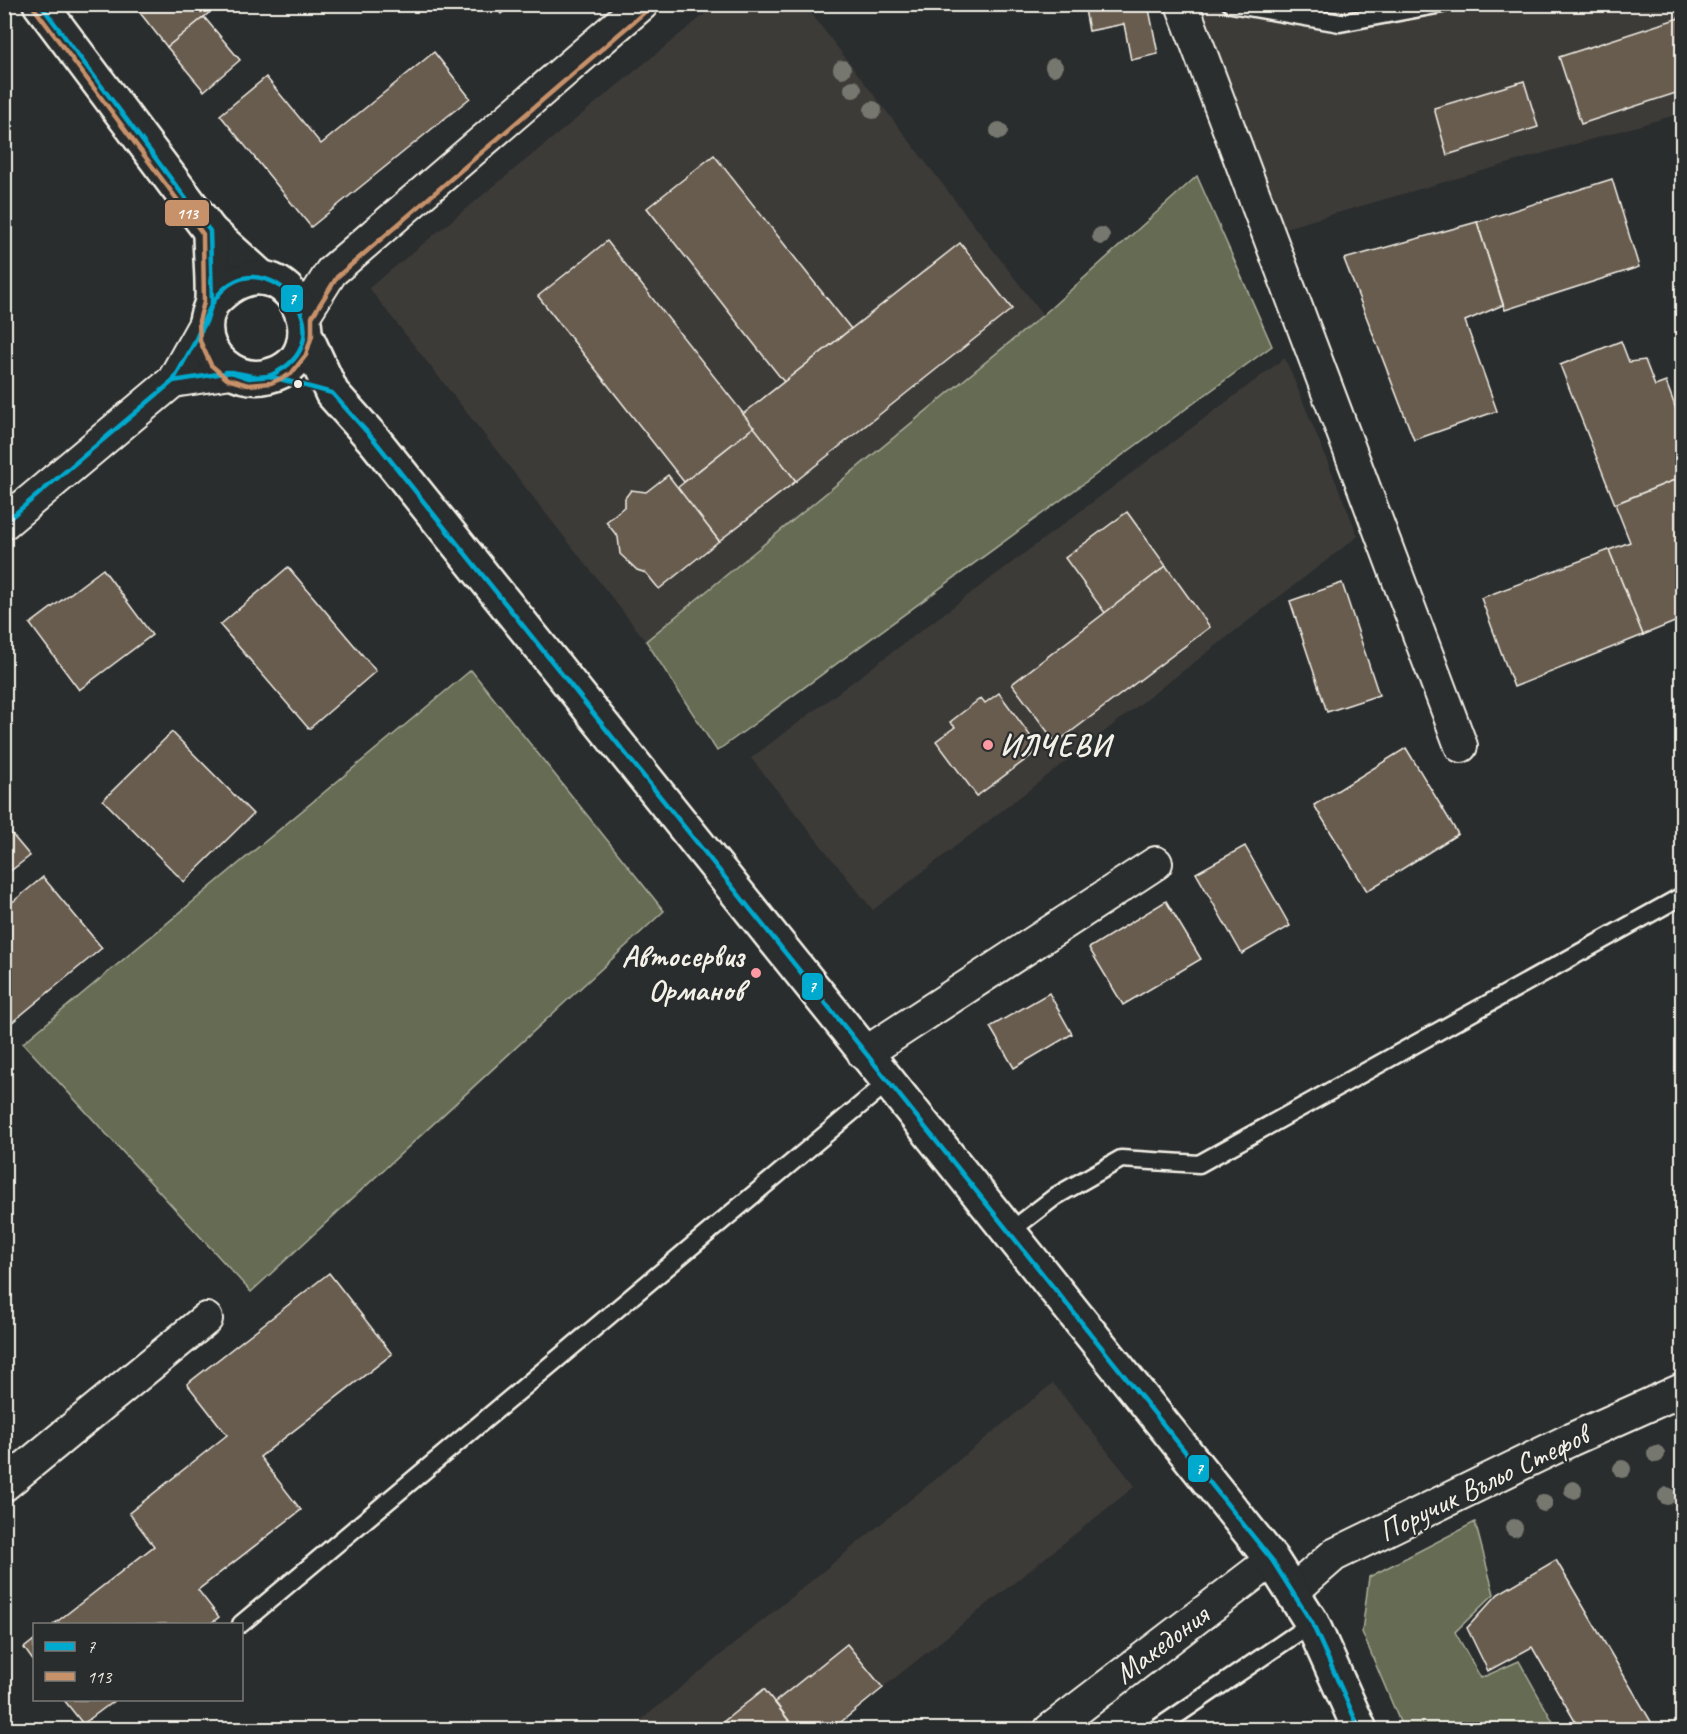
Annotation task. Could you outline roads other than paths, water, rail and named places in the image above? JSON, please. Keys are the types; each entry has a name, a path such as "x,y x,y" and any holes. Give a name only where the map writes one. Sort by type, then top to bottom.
{"street":[{"path":"40,4 210,231 271,281 296,297 332,393 375,441 864,1054 1272,1560 1312,1623 1360,1730"},
{"path":"210,231 207,342 216,359 231,372 249,378 269,376 286,368 299,353 305,324 331,272 642,4"},
{"path":"1182,4 1461,746"},
{"path":"4,523 173,381 209,312 225,289 242,279 271,281 331,272"},
{"path":"173,381 231,372"},
{"path":"269,376 332,393"},
{"path":"864,1054 1156,862"},
{"path":"4,1485 206,1319"},
{"name":"Поручик Въльо Стефов","path":"1292,1592 1334,1555 1570,1440 1683,1390"},
{"name":"Македония","path":"1050,1730 1272,1560"}],"lane":[{"path":"1231,4 1340,23 1442,4"},
{"path":"1008,1233 1056,1196 1121,1160 1199,1164 1683,896"},
{"path":"242,1623 888,1082"},
{"path":"1155,1730 1312,1623"}],"place":[{"name":"ИЛЧЕВИ","path":"988,745"},
{"name":"Автосервиз Орманов","path":"756,973"}]}
